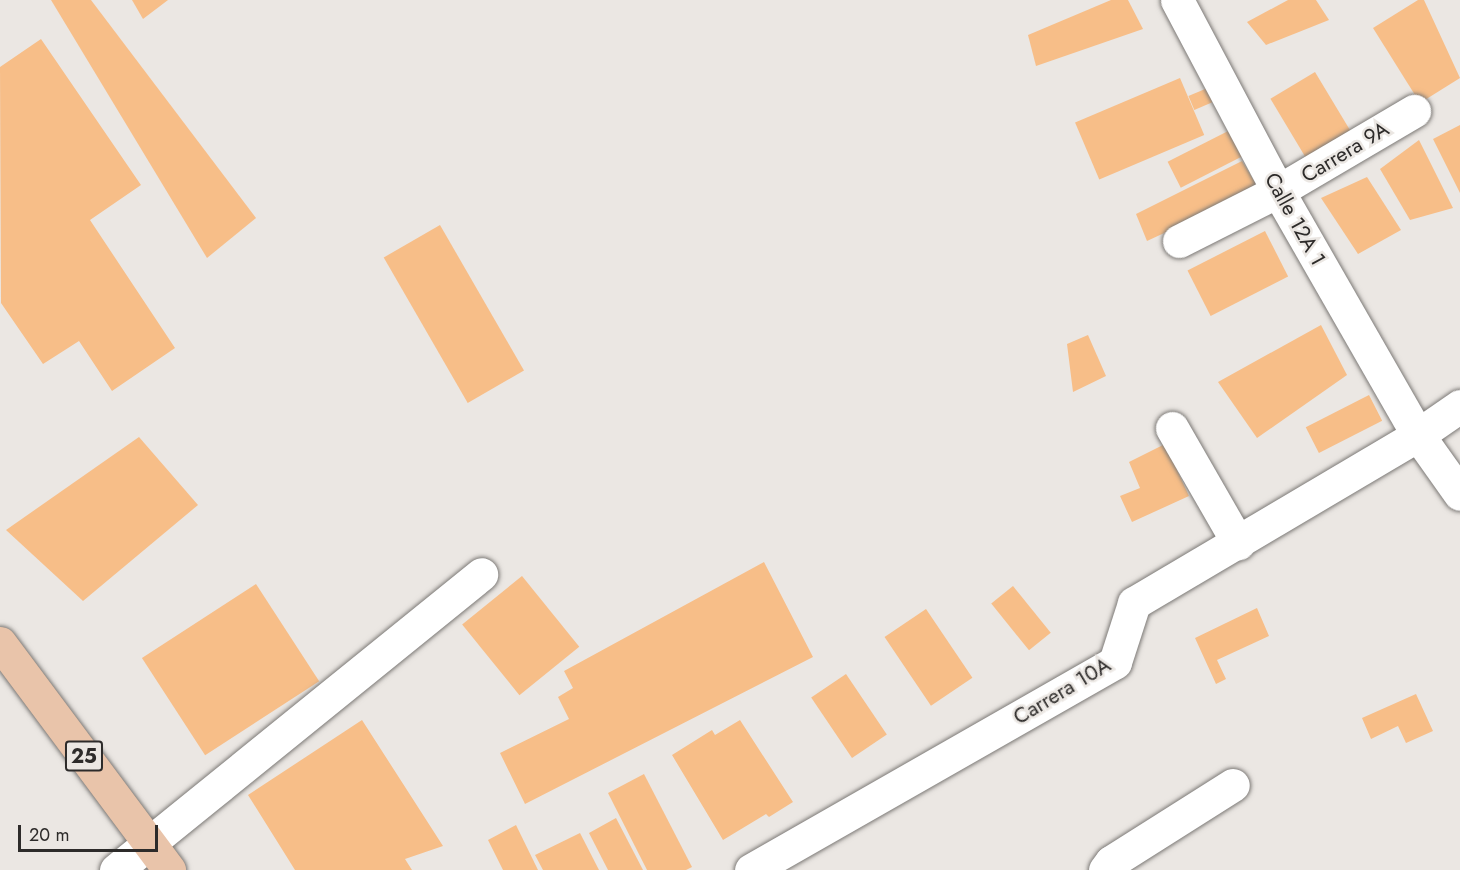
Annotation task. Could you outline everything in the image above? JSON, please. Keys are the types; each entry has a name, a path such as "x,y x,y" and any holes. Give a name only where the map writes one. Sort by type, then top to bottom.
{"main road":[{"name":"25","path":"0,643 169,870"}],"street":[{"name":"Calle 12A 1","path":"1177,0 1278,191 1418,435 1460,494"},
{"name":"Carrera 9A","path":"1179,241 1278,191 1414,111"},
{"name":"Carrera 10A","path":"750,870 1115,662 1134,603 1418,435 1460,406"},
{"path":"1172,428 1238,543"},
{"path":"116,870 481,574"},
{"path":"1105,870 1111,862 1233,785"}],"building":[{"path":"51,0 91,0 256,218 207,258"},
{"path":"132,0 168,0 143,19"},
{"path":"1111,0 1128,0 1143,29 1036,66 1028,35"},
{"path":"1288,0 1316,0 1329,20 1266,45 1247,22"},
{"path":"1418,0 1424,0 1460,78 1420,103 1373,28"},
{"path":"41,39 141,185 90,220 175,348 112,391 79,341 43,364 1,303 0,67"},
{"path":"1315,72 1352,133 1307,160 1270,99"},
{"path":"1180,78 1204,135 1099,180 1075,123"},
{"path":"1217,84 1223,98 1194,110 1188,96"},
{"path":"1460,125 1460,193 1433,139"},
{"path":"1238,126 1251,152 1181,188 1168,162"},
{"path":"1419,140 1453,208 1410,220 1380,169"},
{"path":"1242,161 1259,189 1147,241 1136,214"},
{"path":"1367,177 1401,230 1358,254 1321,198"},
{"path":"440,225 524,370 468,403 384,258"},
{"path":"1265,231 1288,276 1211,316 1187,270"},
{"path":"1321,325 1347,375 1257,438 1218,382"},
{"path":"1088,335 1106,376 1073,392 1067,344"},
{"path":"1369,395 1382,421 1319,453 1306,427"},
{"path":"139,437 198,505 83,601 6,530"},
{"path":"1165,444 1189,496 1132,522 1120,496 1140,488 1129,462"},
{"path":"764,562 813,657 525,804 500,753 569,719 558,697 573,688 564,671"},
{"path":"522,576 579,647 519,695 462,624"},
{"path":"256,584 319,681 205,755 142,658"},
{"path":"1013,586 1051,633 1029,650 991,604"},
{"path":"1257,608 1269,636 1217,660 1226,679 1216,684 1195,638"},
{"path":"926,609 972,678 931,706 885,637"},
{"path":"846,674 887,735 852,758 811,697"},
{"path":"1416,694 1433,731 1406,743 1398,726 1371,739 1362,718"},
{"path":"362,720 443,846 405,859 412,870 295,870 248,795"},
{"path":"740,720 793,802 769,817 766,814 723,840 672,755 712,730 715,735"},
{"path":"644,774 692,867 686,870 647,870 608,793"},
{"path":"616,818 643,870 608,870 589,833"},
{"path":"516,825 538,870 503,870 488,840"},
{"path":"580,833 599,870 543,870 535,855"}]}
